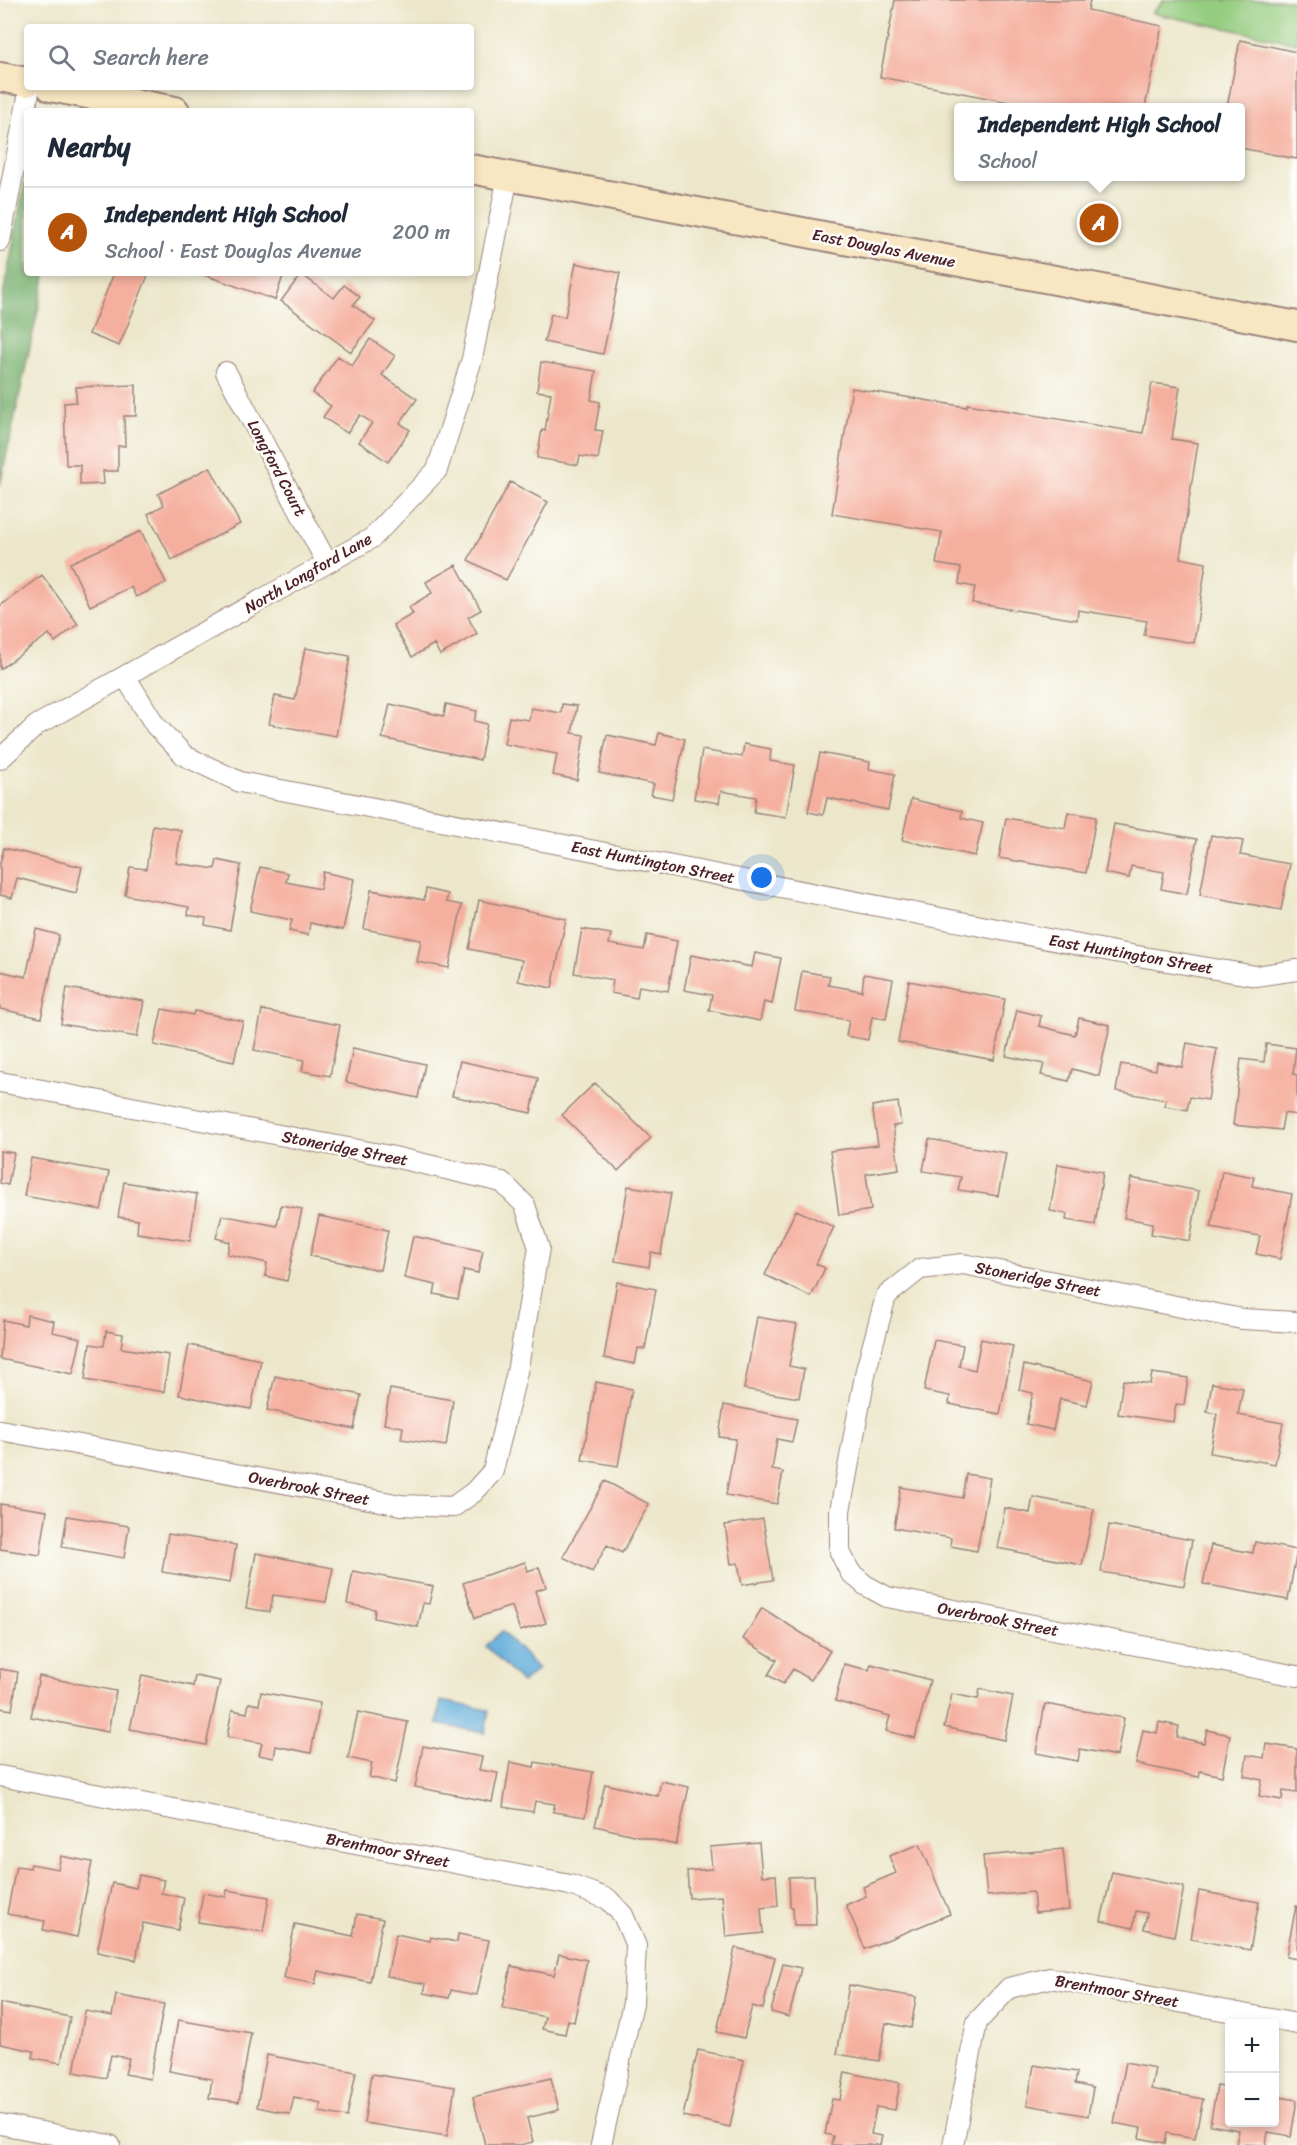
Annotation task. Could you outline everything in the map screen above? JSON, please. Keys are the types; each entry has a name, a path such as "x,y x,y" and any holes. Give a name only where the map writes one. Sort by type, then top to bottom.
{"street":[{"path":"0,77 24,81"},
{"path":"26,108 29,90"},
{"path":"66,90 160,108"},
{"path":"0,241 24,118"},
{"name":"East Douglas Avenue","path":"474,170 1297,326"},
{"name":"North Longford Lane","path":"0,759 37,725 372,538 437,470 472,359 508,176"},
{"name":"Longford Court","path":"226,372 327,563"},
{"name":"East Huntington Street","path":"125,676 155,725 184,756 240,782 1120,953 1256,976 1297,970"},
{"name":"Stoneridge Street","path":"0,1082 385,1155 502,1182 525,1205 539,1248 519,1359"},
{"name":"Stoneridge Street","path":"855,1429 866,1370 886,1296 920,1269 963,1264 1242,1319 1297,1322"},
{"name":"Overbrook Street","path":"0,1430 401,1505 453,1507 474,1492 493,1471 519,1359"},
{"name":"Overbrook Street","path":"855,1429 840,1511 840,1552 850,1572 865,1585 887,1597 1297,1676"},
{"name":"Brentmoor Street","path":"0,1776 570,1885 608,1899 623,1915 636,1946 633,2003 601,2145"},
{"name":"Brentmoor Street","path":"953,2145 977,2022 1009,1988 1050,1977 1297,2024"},
{"path":"0,2124 110,2145"}],"green space":[{"path":"1164,0 1297,0 1297,43 1152,13"},
{"path":"24,186 24,276 45,276 0,485 0,311"}],"water":[{"path":"502,1631 538,1669 522,1683 486,1646"},
{"path":"441,1701 489,1710 485,1733 437,1724"}],"building":[{"path":"895,0 1090,0 1088,10 1162,26 1146,103 1013,103 880,77"},
{"path":"1240,40 1297,52 1297,159 1245,149 1245,103 1228,103"},
{"path":"576,263 620,273 603,354 544,342 551,314 565,317"},
{"path":"113,276 148,276 119,346 89,334"},
{"path":"207,276 283,276 275,300"},
{"path":"300,276 304,276 334,298 344,285 360,297 353,305 375,321 351,352 281,301"},
{"path":"370,339 395,356 382,375 417,399 400,423 410,430 388,462 359,442 372,423 360,415 347,433 323,417 331,406 312,393 338,356 352,366"},
{"path":"541,362 596,371 591,400 600,402 595,430 603,431 598,459 580,456 578,465 537,458 542,430 545,431 551,393 537,391"},
{"path":"1152,383 1180,387 1172,439 1198,443 1180,558 1206,563 1194,643 1144,635 1147,621 1078,610 1077,620 972,603 975,587 959,584 961,568 936,564 942,532 832,514 852,388 1143,433"},
{"path":"136,385 136,416 124,416 125,446 118,446 118,471 103,471 104,484 80,485 80,465 66,465 64,403 76,402 76,387"},
{"path":"210,467 240,524 172,560 148,514 164,505 158,494"},
{"path":"510,482 548,502 506,580 468,560"},
{"path":"141,531 166,583 136,597 131,587 90,606 70,563"},
{"path":"456,565 481,610 468,617 477,634 440,655 434,644 412,657 393,625 413,614 409,607 432,593 426,582"},
{"path":"42,575 78,624 55,642 49,634 0,669 0,606"},
{"path":"305,648 350,656 336,736 269,724 275,696 295,700"},
{"path":"390,704 444,716 446,704 477,711 474,721 487,724 480,760 382,738"},
{"path":"562,704 577,706 572,733 584,735 577,780 553,775 557,754 504,744 509,717 529,720 531,708 561,713"},
{"path":"659,733 685,739 672,799 651,795 654,784 599,773 607,735 656,745"},
{"path":"744,744 771,749 770,761 795,765 786,817 754,812 756,797 721,791 719,803 694,799 702,750 742,757"},
{"path":"820,753 870,762 869,769 895,774 888,810 827,798 823,815 808,812"},
{"path":"911,799 962,811 961,818 983,823 975,856 902,840"},
{"path":"1068,812 1096,817 1086,873 999,858 1006,818 1065,828"},
{"path":"1114,824 1197,839 1187,894 1161,889 1164,872 1131,866 1129,878 1105,873"},
{"path":"153,825 181,830 176,863 215,869 217,860 241,865 230,930 205,925 206,918 188,915 189,907 125,895 130,867 146,869"},
{"path":"1211,835 1243,841 1240,855 1290,864 1281,910 1200,895"},
{"path":"4,848 82,867 76,893 17,878 12,898 0,895 0,863"},
{"path":"260,867 288,873 286,882 320,889 323,872 354,879 343,930 310,923 308,935 289,931 292,920 250,911"},
{"path":"426,889 448,894 446,902 462,905 449,968 417,962 421,940 364,929 371,890 424,900"},
{"path":"479,900 566,919 552,988 518,981 522,960 469,949"},
{"path":"36,929 59,935 41,1018 0,1009 0,971 26,977"},
{"path":"582,929 611,934 609,944 644,950 647,935 677,941 668,991 639,986 637,998 611,993 613,980 574,973"},
{"path":"755,953 781,958 772,1004 764,1002 760,1021 709,1010 712,995 684,990 691,955 752,967"},
{"path":"802,971 830,976 828,985 862,991 864,974 893,979 886,1019 872,1017 868,1040 846,1036 849,1020 795,1011"},
{"path":"909,981 1005,999 994,1060 898,1042"},
{"path":"67,988 144,1001 137,1037 61,1024"},
{"path":"162,1009 193,1015 194,1011 243,1021 234,1062 154,1045"},
{"path":"262,1010 340,1025 330,1076 302,1071 304,1060 254,1050"},
{"path":"1017,1010 1041,1016 1039,1026 1075,1035 1079,1018 1110,1025 1099,1076 1072,1069 1069,1081 1041,1075 1044,1064 1006,1056"},
{"path":"1187,1043 1217,1049 1208,1100 1190,1097 1187,1110 1165,1106 1166,1100 1116,1091 1121,1064 1156,1070 1157,1062 1182,1067"},
{"path":"1266,1044 1296,1048 1293,1074 1297,1075 1297,1115 1284,1113 1281,1130 1233,1125 1241,1059 1264,1062"},
{"path":"353,1048 425,1064 418,1098 346,1082"},
{"path":"460,1061 538,1078 531,1113 452,1096"},
{"path":"595,1083 651,1138 618,1171 562,1115"},
{"path":"898,1102 901,1125 893,1126 899,1169 866,1174 871,1210 839,1215 830,1151 878,1145 872,1106"},
{"path":"929,1139 1006,1153 998,1196 958,1190 961,1177 923,1171"},
{"path":"0,1151 14,1153 8,1185 0,1183"},
{"path":"31,1158 109,1172 101,1210 24,1196"},
{"path":"1058,1164 1103,1172 1095,1225 1066,1220 1067,1214 1050,1211"},
{"path":"1222,1171 1254,1177 1252,1186 1292,1194 1280,1259 1256,1254 1260,1236 1211,1227"},
{"path":"1131,1178 1199,1191 1190,1241 1151,1234 1153,1223 1124,1218"},
{"path":"124,1182 197,1194 190,1241 137,1233 138,1220 118,1217"},
{"path":"628,1186 671,1193 661,1254 651,1252 649,1267 615,1261"},
{"path":"281,1205 302,1209 287,1281 265,1276 267,1263 227,1254 230,1242 216,1238 222,1215 277,1226"},
{"path":"796,1210 834,1227 816,1264 825,1268 811,1297 765,1275"},
{"path":"319,1216 388,1230 380,1270 310,1256"},
{"path":"413,1236 483,1251 478,1273 464,1270 458,1299 434,1294 436,1285 404,1278"},
{"path":"617,1282 656,1289 645,1349 638,1348 635,1364 604,1358"},
{"path":"27,1315 54,1321 52,1332 81,1338 73,1374 0,1359 3,1320 26,1325"},
{"path":"757,1317 797,1324 789,1366 804,1369 799,1398 744,1389"},
{"path":"106,1331 123,1334 121,1348 169,1355 164,1392 85,1380 90,1344 104,1346"},
{"path":"981,1339 1013,1346 1000,1414 949,1404 950,1396 924,1391 934,1340 963,1345 959,1366 975,1370"},
{"path":"189,1345 261,1360 251,1409 179,1395"},
{"path":"1024,1365 1093,1381 1087,1405 1060,1399 1053,1430 1026,1424 1033,1393 1019,1390"},
{"path":"1152,1373 1188,1378 1184,1405 1176,1404 1173,1422 1118,1414 1123,1380 1150,1384"},
{"path":"275,1376 361,1395 354,1429 267,1410"},
{"path":"596,1382 632,1389 618,1466 582,1460"},
{"path":"1212,1383 1243,1388 1238,1415 1283,1423 1275,1464 1210,1453 1217,1414 1207,1412"},
{"path":"390,1389 453,1400 446,1446 401,1439 403,1427 384,1424"},
{"path":"724,1405 797,1419 792,1442 777,1439 772,1470 783,1472 777,1504 726,1495 736,1439 719,1437"},
{"path":"966,1474 990,1478 977,1551 950,1546 951,1538 894,1528 901,1487 962,1498"},
{"path":"605,1481 649,1504 622,1553 607,1545 592,1572 563,1557"},
{"path":"1033,1497 1094,1509 1082,1565 997,1548 1005,1508 1030,1513"},
{"path":"0,1504 47,1511 40,1555 0,1549"},
{"path":"67,1516 129,1526 124,1558 62,1547"},
{"path":"763,1519 773,1580 742,1585 738,1563 731,1564 725,1525"},
{"path":"1109,1525 1192,1540 1184,1586 1101,1572"},
{"path":"168,1534 236,1545 230,1583 162,1572"},
{"path":"1255,1542 1297,1550 1288,1600 1203,1584 1211,1545 1253,1553"},
{"path":"256,1553 333,1568 326,1602 273,1595 270,1612 246,1608"},
{"path":"525,1562 528,1571 539,1567 546,1587 535,1591 546,1623 520,1631 512,1606 475,1618 463,1583"},
{"path":"353,1571 433,1586 429,1604 423,1603 418,1627 374,1618 375,1609 347,1604"},
{"path":"762,1608 830,1651 811,1680 793,1669 783,1684 768,1675 777,1660 743,1639"},
{"path":"844,1664 869,1670 871,1664 930,1680 915,1738 886,1731 890,1716 835,1701"},
{"path":"0,1669 18,1672 12,1710 0,1708"},
{"path":"142,1675 193,1686 195,1676 220,1681 206,1745 130,1729"},
{"path":"39,1676 116,1691 108,1732 31,1717"},
{"path":"980,1689 1013,1696 1004,1740 944,1727 952,1694 978,1699"},
{"path":"261,1692 320,1703 311,1753 276,1746 274,1758 259,1755 262,1743 227,1737 232,1710 247,1713 249,1703 259,1705"},
{"path":"1045,1704 1124,1718 1117,1756 1080,1749 1078,1761 1036,1753"},
{"path":"358,1712 408,1722 395,1783 369,1777 372,1763 348,1758"},
{"path":"1159,1722 1179,1726 1177,1737 1204,1743 1207,1730 1230,1735 1222,1776 1200,1771 1199,1777 1136,1764 1143,1730 1157,1733"},
{"path":"1266,1744 1297,1749 1297,1793 1283,1791 1282,1800 1259,1796 1262,1780 1244,1776 1247,1755 1264,1758"},
{"path":"423,1746 482,1757 479,1770 498,1773 492,1802 415,1787"},
{"path":"510,1762 534,1767 535,1762 593,1772 585,1817 553,1812 555,1804 535,1801 533,1812 503,1807"},
{"path":"661,1781 689,1787 676,1845 595,1826 605,1784 658,1796"},
{"path":"759,1843 762,1876 776,1875 778,1906 761,1908 763,1933 726,1937 722,1896 689,1898 687,1871 712,1869 710,1847"},
{"path":"920,1844 950,1914 865,1949 846,1905 866,1896 863,1887 896,1873 889,1856"},
{"path":"1063,1849 1069,1910 1035,1913 1033,1892 987,1896 983,1856"},
{"path":"61,1856 92,1862 77,1937 43,1930 45,1921 7,1914 16,1866 30,1868 31,1864 58,1869"},
{"path":"1112,1872 1184,1887 1174,1936 1144,1929 1147,1913 1136,1911 1133,1928 1101,1921"},
{"path":"139,1875 164,1880 161,1893 184,1898 178,1930 143,1923 136,1960 97,1952 112,1883 136,1888"},
{"path":"814,1876 816,1925 794,1925 793,1907 790,1907 789,1877"},
{"path":"227,1890 269,1897 263,1932 198,1922 203,1893 226,1897"},
{"path":"1199,1891 1259,1902 1250,1950 1191,1939"},
{"path":"1297,1906 1297,1959 1286,1957"},
{"path":"357,1914 383,1919 370,1982 318,1971 315,1984 284,1978 295,1924 353,1936"},
{"path":"396,1934 430,1941 431,1937 457,1942 458,1934 489,1940 477,1995 451,1990 449,1998 424,1993 426,1984 387,1976"},
{"path":"735,1948 775,1957 763,2009 752,2006 744,2038 717,2032"},
{"path":"559,1954 587,1960 574,2022 568,2020 565,2034 542,2029 545,2017 502,2008 511,1966 554,1975"},
{"path":"783,1964 801,1968 789,2017 771,2012"},
{"path":"849,1985 916,1997 911,2028 886,2023 879,2061 837,2054"},
{"path":"116,1995 164,2004 150,2079 125,2074 129,2058 111,2055 106,2078 74,2072 85,2011 112,2016"},
{"path":"0,2003 70,2017 61,2063 33,2058 34,2051 0,2044"},
{"path":"178,2020 251,2033 239,2102 209,2098 212,2079 169,2071"},
{"path":"698,2050 744,2060 730,2127 683,2116"},
{"path":"267,2055 356,2072 347,2117 319,2112 321,2103 294,2097 290,2114 257,2107"},
{"path":"1126,2062 1155,2068 1151,2089 1203,2099 1195,2138 1167,2133 1165,2143 1139,2138 1141,2128 1114,2123"},
{"path":"1034,2065 1077,2072 1075,2084 1093,2088 1088,2116 1027,2105"},
{"path":"845,2072 900,2083 895,2110 876,2107 871,2134 882,2136 880,2145 831,2145 833,2136 825,2134 832,2099 840,2100"},
{"path":"372,2074 455,2087 447,2136 364,2123"},
{"path":"551,2078 559,2110 527,2118 533,2142 520,2145 485,2145 473,2097"},
{"path":"1217,2086 1225,2087 1225,2127 1279,2127 1279,2097 1297,2100 1291,2136 1268,2132 1266,2145 1236,2144 1239,2130 1210,2125"}],"place":[{"name":"Independent High School","path":"1099,223"}]}
